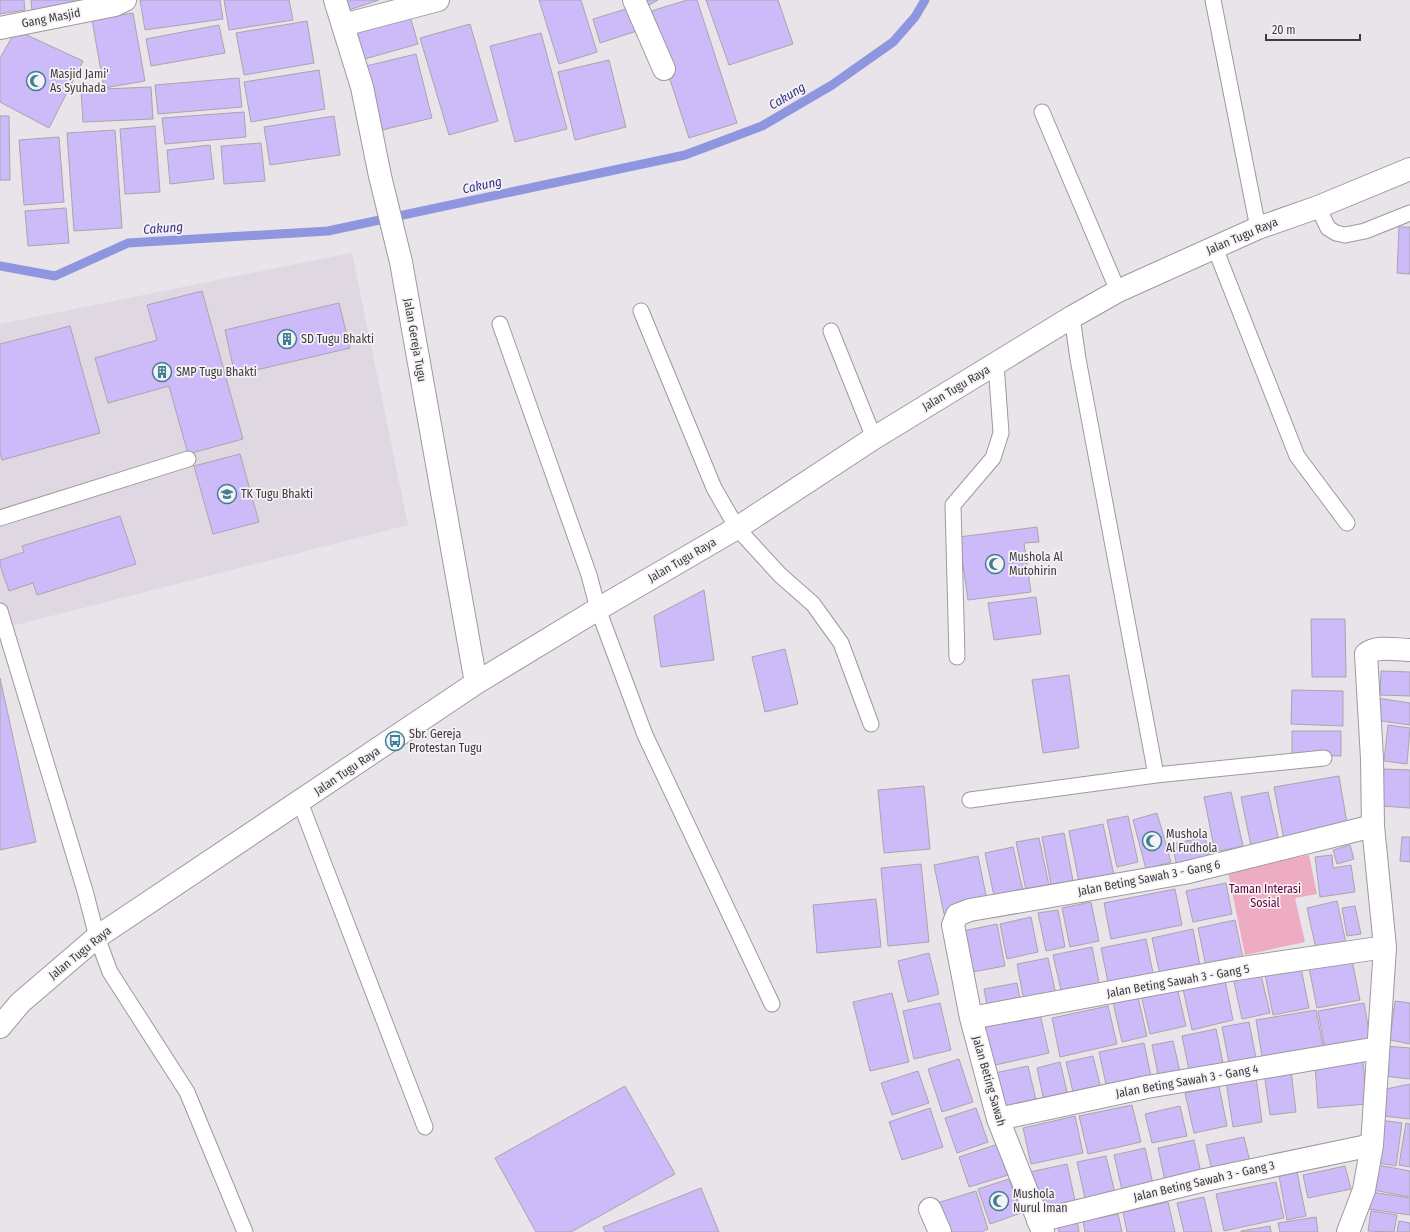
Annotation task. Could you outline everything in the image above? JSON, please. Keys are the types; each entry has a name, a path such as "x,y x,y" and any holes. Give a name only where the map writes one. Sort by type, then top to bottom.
{"street":[{"name":"Gang Masjid","path":"0,28 115,5 126,0"},
{"name":"Jalan Gereja Tugu","path":"335,0 362,87 380,176 401,262 476,683"},
{"path":"343,25 438,0"},
{"path":"634,0 664,70"},
{"name":"Jalan Tugu Raya","path":"0,1027 20,1002 97,937 476,683 598,609 737,528 874,438 1072,317 1118,291 1258,228 1318,206 1410,169"},
{"path":"1348,1232 1364,1190 1372,1145 1385,947 1373,826 1372,759 1366,654 1371,650 1378,649 1410,650"},
{"name":"Jalan Beting Sawah 3 - Gang 6","path":"954,925 957,915 970,910 1184,873 1373,826"},
{"name":"Jalan Beting Sawah","path":"954,925 971,1018 998,1119 1040,1226"},
{"name":"Jalan Beting Sawah 3 - Gang 5","path":"971,1018 1236,969 1385,947"},
{"name":"Jalan Beting Sawah 3 - Gang 4","path":"998,1119 1147,1087 1378,1048"},
{"name":"Jalan Beting Sawah 3 - Gang 3","path":"1040,1226 1205,1180 1372,1145"},
{"path":"930,1209 940,1232"}],"lane":[{"path":"1213,0 1258,228"},
{"path":"1042,112 1118,291"},
{"path":"1318,206 1328,228 1336,233 1345,235 1365,231 1410,213"},
{"path":"1215,248 1297,456 1348,523"},
{"path":"641,311 714,488 737,528 780,575 813,604 841,643 871,724"},
{"path":"1072,317 1078,359 1156,775"},
{"path":"500,324 589,575 598,609 645,735 772,1004"},
{"path":"830,331 874,438"},
{"path":"957,657 953,505 993,458 1001,433 996,364"},
{"path":"0,518 188,460"},
{"path":"0,611 85,890 97,937 110,972 187,1092 245,1232"},
{"path":"970,800 1156,775 1324,758"},
{"path":"300,802 425,1126"}],"shaded area":[{"path":"352,253 408,525 0,629 0,324"}],"green space":[{"name":"Taman Interasi Sosial","path":"1309,855 1317,894 1295,898 1305,942 1245,955 1228,872"}],"building":[{"path":"0,0 24,0 25,10 0,14"},
{"path":"31,0 82,0 82,3 32,11"},
{"path":"140,0 220,0 223,19 145,30"},
{"path":"224,0 289,0 293,20 229,30"},
{"path":"345,0 379,0 349,10"},
{"path":"539,0 581,0 597,52 559,64"},
{"path":"640,0 658,0 644,8"},
{"path":"687,0 697,0 737,123 689,138 648,12"},
{"path":"706,0 778,0 793,44 729,65"},
{"path":"636,6 643,29 600,43 593,19"},
{"path":"133,13 145,81 104,88 92,20"},
{"path":"410,16 418,44 361,60 352,32"},
{"path":"307,21 314,63 244,75 236,33"},
{"path":"470,24 498,121 449,135 420,38"},
{"path":"219,25 225,53 151,66 146,39"},
{"name":"Masjid Jami' As Syuhada","path":"16,30 83,61 49,128 0,102 0,58"},
{"path":"541,33 567,129 515,142 490,46"},
{"path":"416,54 432,118 382,130 366,66"},
{"path":"609,60 626,127 575,140 558,72"},
{"path":"319,70 325,109 251,122 244,82"},
{"path":"239,78 242,107 158,114 155,85"},
{"path":"151,87 153,119 83,122 81,90"},
{"path":"244,112 246,137 165,144 162,118"},
{"path":"0,116 9,116 10,180 0,180"},
{"path":"334,116 340,155 270,165 264,127"},
{"path":"155,126 160,192 125,194 120,129"},
{"path":"115,130 122,228 74,231 67,133"},
{"path":"59,137 64,202 24,205 19,140"},
{"path":"261,143 265,181 224,184 221,146"},
{"path":"210,145 214,179 170,184 167,150"},
{"path":"66,208 69,243 28,246 25,211"},
{"path":"1399,227 1410,227 1410,274 1397,273"},
{"name":"SMP Tugu Bhakti","path":"202,291 243,439 188,454 169,386 108,403 95,358 157,340 147,305"},
{"name":"SD Tugu Bhakti","path":"339,303 350,348 235,375 225,330"},
{"path":"70,326 100,433 2,460 0,453 0,344"},
{"name":"TK Tugu Bhakti","path":"240,454 259,522 213,534 194,466"},
{"path":"120,516 136,564 37,595 33,583 9,591 0,565 0,560 24,552 22,546"},
{"name":"Mushola Al Mutohirin","path":"1037,527 1039,542 1024,543 1031,592 968,600 959,537"},
{"path":"704,590 714,660 661,667 654,616"},
{"path":"1036,597 1041,634 994,640 988,603"},
{"path":"1311,619 1345,619 1346,677 1312,677"},
{"path":"785,649 798,704 765,712 752,657"},
{"path":"1381,671 1410,672 1410,696 1380,695"},
{"path":"1069,675 1079,748 1043,753 1032,680"},
{"path":"0,678 36,842 0,850"},
{"path":"1292,690 1343,691 1343,726 1291,724"},
{"path":"1377,698 1410,703 1410,725 1373,720"},
{"path":"1388,725 1410,728 1407,764 1384,761"},
{"path":"1292,731 1341,731 1341,756 1292,755"},
{"path":"1384,769 1410,770 1410,808 1382,806"},
{"path":"1339,776 1348,829 1284,840 1274,787"},
{"path":"924,786 930,849 884,853 878,790"},
{"path":"1231,792 1243,846 1215,852 1204,797"},
{"path":"1268,792 1279,841 1251,846 1241,797"},
{"name":"Mushola Al Fudhola","path":"1157,813 1171,862 1146,869 1133,820"},
{"path":"1128,816 1138,862 1117,867 1107,820"},
{"path":"1103,824 1115,880 1080,887 1069,831"},
{"path":"1064,833 1074,886 1052,890 1042,837"},
{"path":"1205,837 1210,860 1177,866 1172,844"},
{"path":"1402,837 1410,837 1410,862 1400,861"},
{"path":"1039,838 1050,890 1027,895 1016,842"},
{"path":"1350,845 1354,859 1337,864 1333,850"},
{"path":"1013,847 1024,895 995,901 985,853"},
{"path":"1332,855 1333,868 1351,865 1355,892 1320,897 1315,857"},
{"path":"978,856 988,905 944,914 934,865"},
{"path":"921,864 929,942 888,946 881,868"},
{"path":"1226,883 1232,914 1193,922 1186,891"},
{"path":"1175,889 1182,925 1111,939 1104,903"},
{"path":"876,899 881,947 817,953 813,905"},
{"path":"1337,901 1346,943 1316,949 1307,908"},
{"path":"1091,902 1099,941 1070,947 1062,908"},
{"path":"1355,906 1361,934 1347,936 1342,908"},
{"path":"1058,910 1065,947 1046,951 1038,913"},
{"path":"1031,917 1038,952 1007,959 1000,924"},
{"path":"1235,920 1243,958 1206,966 1198,928"},
{"path":"997,924 1005,966 967,973 958,932"},
{"path":"1193,929 1201,971 1161,979 1152,938"},
{"path":"1146,939 1154,978 1109,987 1101,948"},
{"path":"1092,947 1100,988 1062,995 1053,955"},
{"path":"929,953 939,994 908,1002 898,961"},
{"path":"1048,958 1056,995 1024,1001 1017,964"},
{"path":"1352,960 1360,1000 1317,1008 1309,968"},
{"path":"1301,968 1309,1008 1273,1015 1265,974"},
{"path":"1260,971 1270,1013 1242,1019 1233,977"},
{"path":"1225,980 1233,1020 1192,1030 1183,989"},
{"path":"1017,983 1021,1003 988,1010 984,989"},
{"path":"1177,987 1186,1026 1150,1034 1141,995"},
{"path":"892,993 909,1062 870,1071 853,1002"},
{"path":"1138,997 1147,1036 1122,1042 1113,1002"},
{"path":"1395,1001 1410,1003 1410,1044 1390,1040"},
{"path":"940,1003 951,1050 914,1059 903,1011"},
{"path":"1364,1003 1371,1042 1325,1050 1318,1011"},
{"path":"1108,1006 1117,1044 1060,1057 1052,1018"},
{"path":"1316,1010 1324,1051 1263,1062 1256,1020"},
{"path":"1040,1014 1049,1053 991,1066 982,1027"},
{"path":"1249,1022 1257,1063 1230,1068 1222,1027"},
{"path":"1216,1029 1224,1068 1190,1075 1182,1036"},
{"path":"1173,1041 1181,1076 1159,1079 1152,1045"},
{"path":"1144,1043 1152,1081 1107,1089 1099,1052"},
{"path":"1385,1046 1410,1048 1410,1079 1383,1076"},
{"path":"1093,1056 1101,1089 1074,1096 1066,1062"},
{"path":"959,1059 973,1102 942,1112 928,1069"},
{"path":"1363,1061 1367,1104 1318,1108 1315,1065"},
{"path":"1060,1062 1068,1096 1044,1101 1037,1068"},
{"path":"1028,1066 1037,1104 999,1112 990,1074"},
{"path":"1291,1070 1296,1112 1270,1115 1264,1073"},
{"path":"918,1071 929,1103 892,1115 881,1083"},
{"path":"1256,1077 1262,1122 1233,1127 1226,1081"},
{"path":"1410,1084 1410,1119 1383,1116 1386,1089"},
{"path":"625,1086 675,1174 571,1232 536,1232 495,1158"},
{"path":"1219,1086 1227,1126 1194,1133 1185,1093"},
{"path":"1132,1105 1141,1142 1088,1154 1079,1116"},
{"path":"1180,1106 1187,1136 1152,1143 1145,1114"},
{"path":"930,1108 943,1147 902,1160 889,1122"},
{"path":"976,1108 988,1142 957,1153 945,1118"},
{"path":"1075,1116 1083,1153 1031,1164 1023,1128"},
{"path":"1380,1120 1402,1123 1396,1166 1373,1162"},
{"path":"1406,1123 1410,1124 1410,1167 1399,1165"},
{"path":"1244,1137 1251,1166 1213,1175 1206,1145"},
{"path":"1194,1140 1201,1173 1165,1181 1158,1148"},
{"path":"998,1144 1008,1175 969,1187 959,1157"},
{"path":"1145,1148 1153,1184 1122,1190 1114,1155"},
{"path":"1106,1156 1116,1197 1086,1203 1077,1162"},
{"path":"1067,1164 1076,1205 1040,1213 1030,1172"},
{"path":"1378,1165 1410,1171 1410,1197 1373,1190"},
{"path":"1345,1166 1351,1189 1308,1198 1303,1175"},
{"path":"1297,1172 1306,1216 1287,1220 1279,1176"},
{"name":"Mushola Nurul Iman","path":"1009,1179 1021,1213 990,1224 978,1189"},
{"path":"1276,1182 1284,1218 1224,1231 1216,1194"},
{"path":"701,1188 719,1232 605,1232 603,1227"},
{"path":"976,1191 988,1229 981,1232 944,1232 934,1204"},
{"path":"1371,1192 1410,1198 1410,1215 1368,1209"},
{"path":"1204,1197 1212,1232 1184,1232 1177,1203"},
{"path":"1168,1202 1175,1232 1127,1232 1123,1212"},
{"path":"1371,1211 1397,1215 1394,1232 1368,1231"},
{"path":"1118,1214 1122,1232 1085,1232 1083,1221"},
{"path":"1316,1217 1318,1232 1280,1232 1278,1223"},
{"path":"1077,1220 1079,1232 1059,1232 1057,1224"},
{"path":"1399,1221 1410,1223 1410,1232 1397,1232"},
{"path":"1270,1226 1271,1232 1241,1232 1241,1231"}],"waterway":[{"name":"Cakung","path":"0,266 55,276 128,243 328,231 685,155 762,126 832,85 893,42 915,17 925,0"}],"place":[{"name":"Masjid Jami' As Syuhada","path":"36,81"},
{"name":"SD Tugu Bhakti","path":"287,339"},
{"name":"SMP Tugu Bhakti","path":"162,372"},
{"name":"TK Tugu Bhakti","path":"227,494"},
{"name":"Mushola Al Mutohirin","path":"995,564"},
{"name":"Sbr. Gereja Protestan Tugu","path":"395,741"},
{"name":"Mushola Al Fudhola","path":"1152,841"},
{"name":"Mushola Nurul Iman","path":"999,1201"}]}
